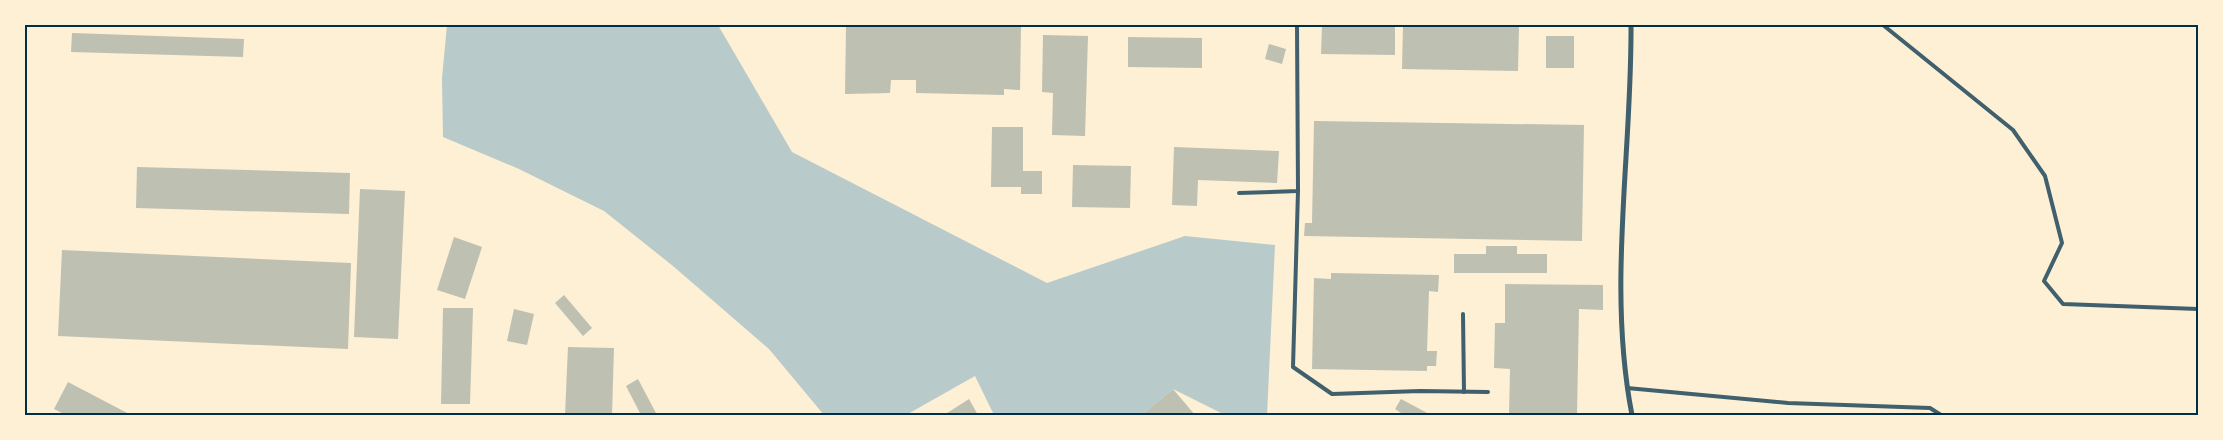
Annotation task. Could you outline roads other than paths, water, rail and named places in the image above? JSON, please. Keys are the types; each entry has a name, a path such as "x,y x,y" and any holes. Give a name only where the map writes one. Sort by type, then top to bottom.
{"street":[{"path":"1630,25 1631,90 1625,172 1622,305 1623,360 1632,415"}],"lane":[{"path":"1297,25 1298,191 1293,368 1332,394 1488,392"},
{"path":"1882,25 2013,130 2044,176 2062,243 2044,281 2063,304 2198,309"},
{"path":"1238,193 1298,191"},
{"path":"1463,314 1464,392"},
{"path":"1627,388 1788,402 1930,408 1941,415"}]}
